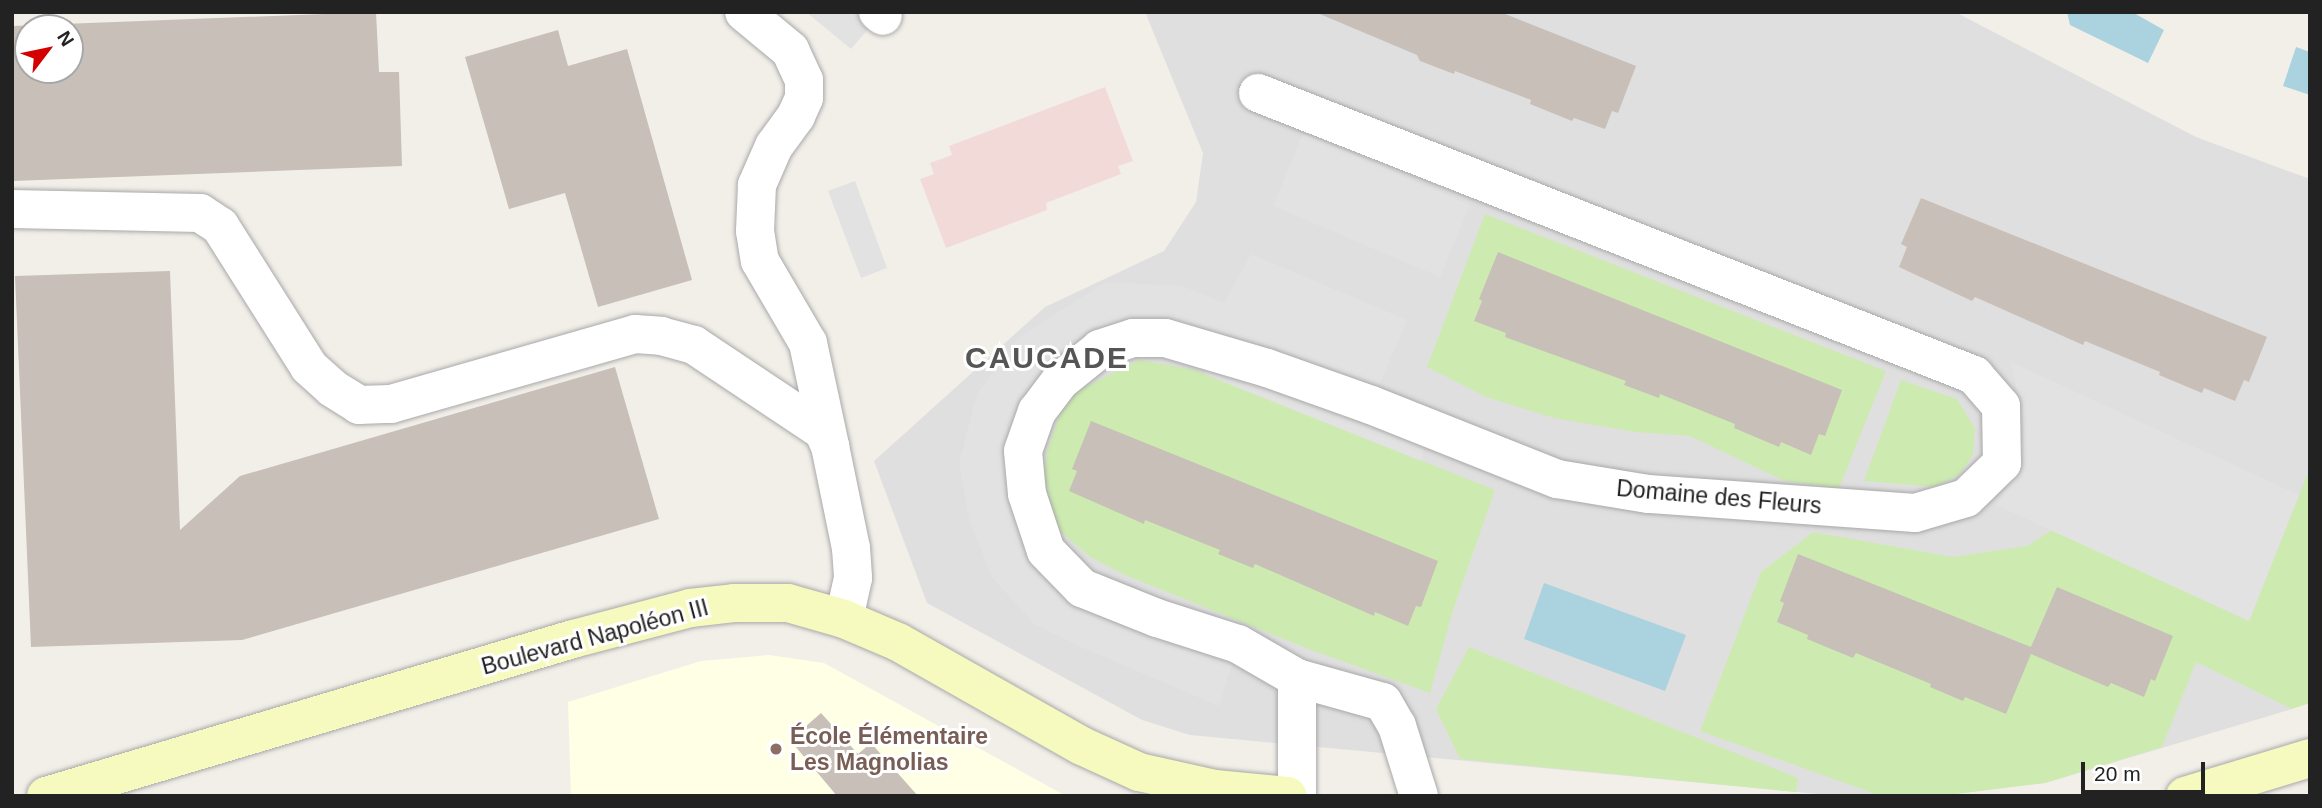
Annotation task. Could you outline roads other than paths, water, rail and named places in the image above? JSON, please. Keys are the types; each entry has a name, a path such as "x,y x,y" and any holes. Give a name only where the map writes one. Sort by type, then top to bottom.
{"main road":[{"name":"Boulevard Napoléon III","path":"46,796 573,639 690,608 788,603 844,619 898,642 1082,746 1139,772 1215,789 1287,796"},
{"path":"2185,796 2310,758"}],"street":[{"path":"744,12 790,50 804,80 804,98 796,116 774,146 757,185 755,231 760,261 808,343 853,568 844,619"},
{"name":"Domaine des Fleurs","path":"1258,93 1975,375 2001,406 2002,463 1966,498 1915,513 1648,494 1557,479 1358,401 1165,338 1133,338 1100,349 1060,381 1037,411 1023,450 1027,494 1046,551 1082,588 1157,618 1238,644 1297,678 1383,702 1397,726 1419,796"},
{"path":"12,209 200,213 220,226 309,367 332,388 359,405 391,404 635,334 661,336 694,345 816,426 830,446"},
{"path":"1297,678 1297,796"}],"water":[{"path":"2067,12 2132,12 2164,30 2148,63 2070,25"},
{"path":"2296,47 2310,52 2310,95 2283,86"},
{"path":"1544,583 1686,635 1665,691 1524,639"}],"place":[{"name":"École Élémentaire Les Magnolias","path":"776,749"}],"district":[{"name":"CAUCADE","path":"1047,358"}]}
